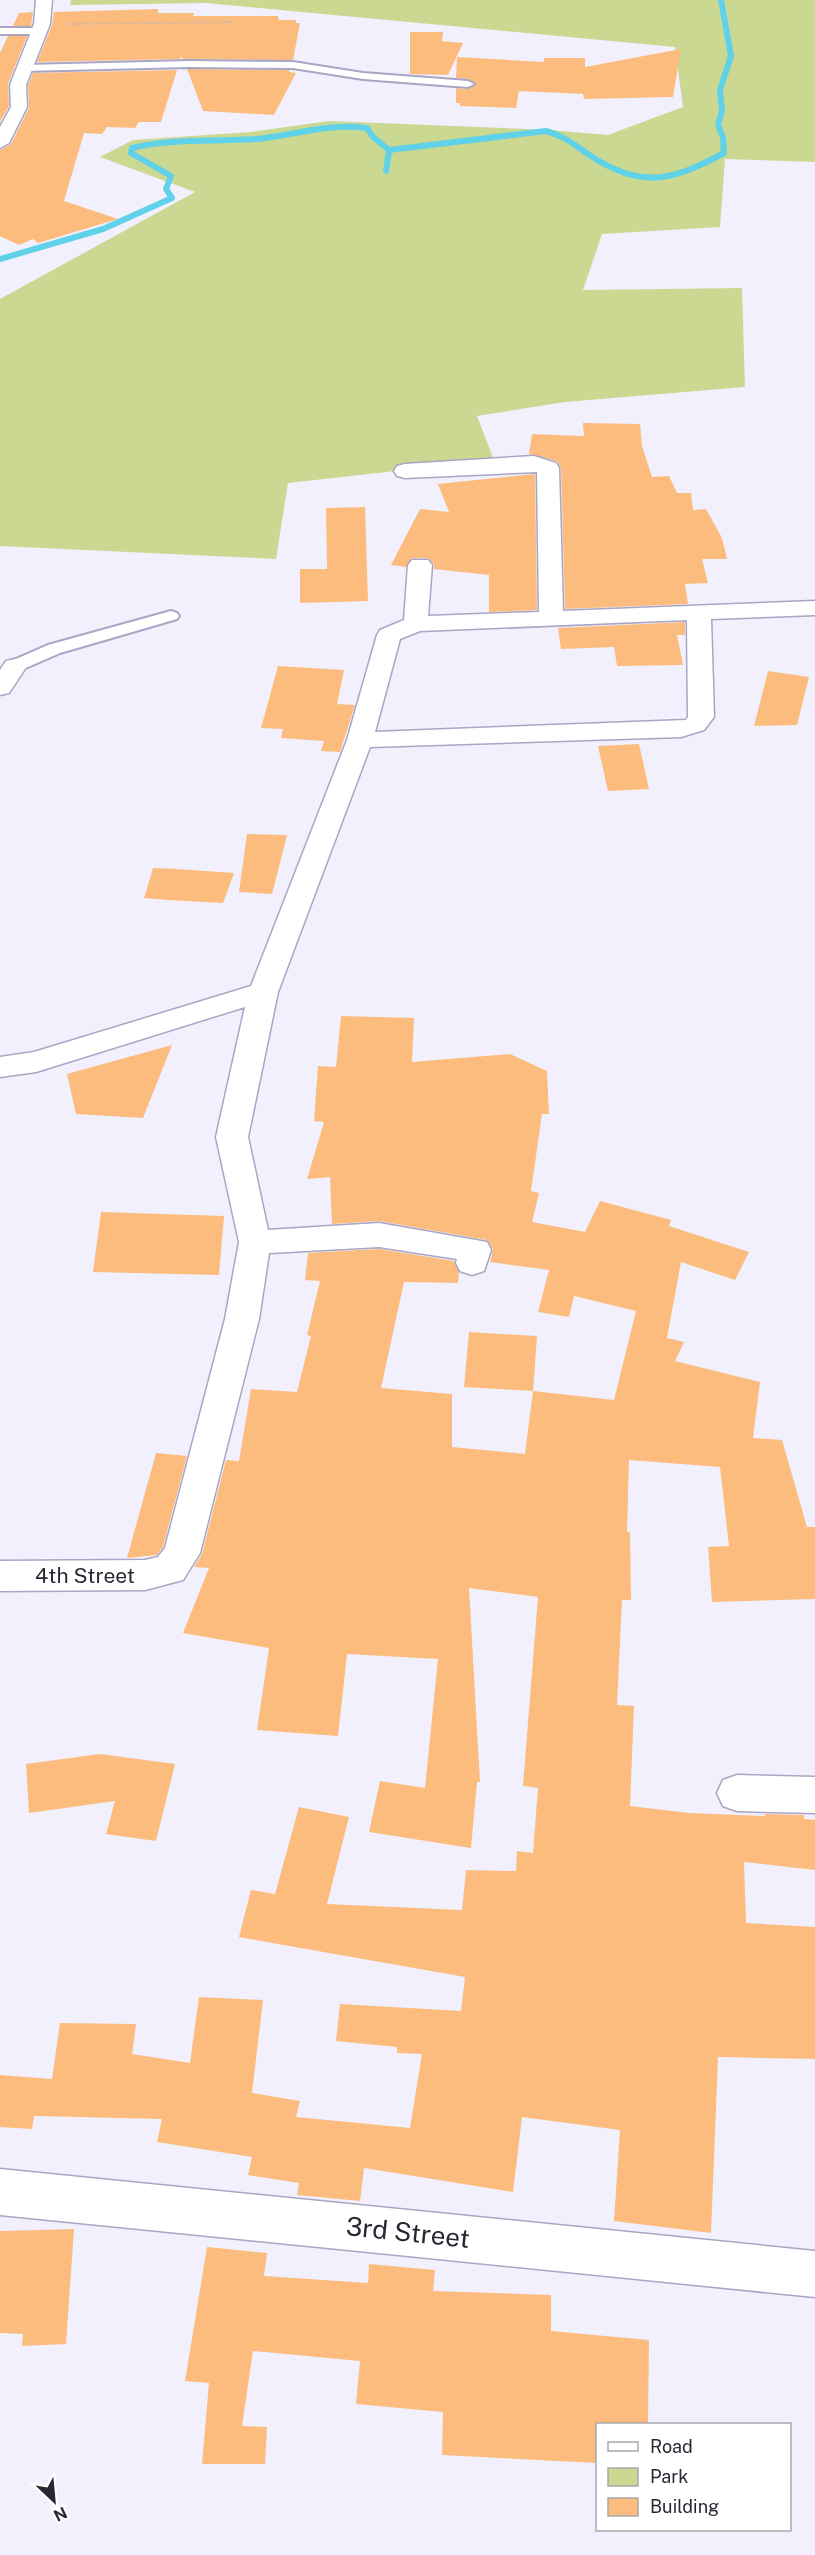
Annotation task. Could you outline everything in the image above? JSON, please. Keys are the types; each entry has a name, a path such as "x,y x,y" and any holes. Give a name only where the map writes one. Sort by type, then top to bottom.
{"street":[{"path":"0,143 7,121 20,107 18,85 39,27 44,0"},
{"path":"405,471 534,463 548,468 551,617"},
{"path":"416,624 420,565"},
{"path":"472,1263 475,1250 379,1235 255,1242 232,1137 263,992 360,740 389,635 416,624 815,608"},
{"path":"360,740 681,729 695,725 701,717 699,612"},
{"path":"0,688 15,666"},
{"path":"0,1067 36,1062 263,992"},
{"name":"4th Street","path":"0,1576 145,1575 170,1569 182,1553 242,1319 255,1242"},
{"path":"737,1793 815,1795"},
{"name":"3rd Street","path":"0,2192 815,2274"}],"lane":[{"path":"0,31 39,27"},
{"path":"24,68 189,64 293,65 363,76 468,84"},
{"path":"15,666 54,649 171,616"}],"path":[{"path":"39,27 233,22"}],"green space":[{"path":"71,0 815,0 815,162 725,159 720,227 602,234 583,290 742,288 745,387 565,402 477,416 494,460 288,483 276,559 0,546 0,299 195,192 100,157 133,140 251,132 329,121 550,130 608,135 683,107 675,47 206,3 70,5"}],"building":[{"path":"158,9 158,13 194,13 193,16 278,16 279,20 296,20 296,23 300,23 293,60 183,59 181,56 180,59 37,62 52,25 54,12"},
{"path":"33,12 31,26 13,26 19,13"},
{"path":"410,32 443,32 442,41 463,43 448,75 410,74"},
{"path":"8,36 27,36 8,84 9,106 0,122 0,53"},
{"path":"681,49 673,97 584,99 583,94 519,91 516,108 460,106 460,103 456,103 456,88 468,89 476,85 469,79 456,78 457,57 544,62 544,58 585,58 585,67"},
{"path":"187,69 290,70 289,72 296,73 274,115 203,111"},
{"path":"177,70 161,122 139,122 135,128 107,127 102,134 84,133 64,201 118,219 38,243 33,239 19,245 0,236 0,150 11,144 29,108 28,85 33,73"},
{"path":"583,423 640,424 642,446 652,477 669,476 677,493 691,493 693,510 706,509 722,538 727,559 702,559 708,583 685,584 688,604 565,609 561,468 557,461 529,454 532,434 584,436"},
{"path":"535,474 537,610 489,612 489,575 434,569 434,564 428,558 412,558 406,567 391,565 420,509 449,512 438,484"},
{"path":"365,507 368,601 300,603 300,569 327,569 326,508"},
{"path":"685,622 685,635 677,635 683,665 617,666 614,647 561,649 558,628"},
{"path":"278,666 344,670 337,704 355,705 340,752 321,751 324,741 281,738 283,729 261,728"},
{"path":"768,671 809,677 797,725 754,726"},
{"path":"639,744 649,789 608,791 598,746"},
{"path":"247,834 287,835 272,894 239,892"},
{"path":"153,868 234,873 223,903 144,898"},
{"path":"341,1016 414,1018 412,1062 510,1054 547,1071 549,1114 542,1114 531,1191 539,1193 532,1222 585,1232 600,1201 671,1220 669,1226 749,1252 735,1280 681,1262 667,1338 684,1342 675,1361 760,1382 753,1438 782,1440 807,1527 815,1527 815,1599 712,1602 708,1547 729,1546 720,1467 629,1460 627,1532 630,1532 631,1600 622,1600 617,1705 634,1706 630,1806 689,1813 804,1815 804,1819 815,1820 815,1870 744,1862 746,1923 815,1927 815,2059 718,2057 711,2233 614,2221 620,2130 522,2117 513,2192 364,2168 360,2201 297,2195 299,2183 248,2175 252,2157 157,2142 162,2119 34,2116 32,2129 0,2127 0,2075 52,2079 60,2023 136,2024 132,2054 190,2063 199,1997 263,2000 252,2093 300,2101 296,2117 410,2128 422,2054 397,2053 397,2047 336,2041 340,2004 461,2011 465,1977 239,1937 251,1890 275,1894 299,1807 349,1817 327,1904 462,1910 466,1870 516,1871 517,1851 533,1853 538,1788 523,1786 538,1597 469,1588 480,1782 477,1782 471,1848 369,1832 380,1781 425,1788 438,1659 347,1654 338,1736 257,1730 269,1648 183,1633 209,1568 194,1567 202,1554 226,1460 239,1461 251,1389 297,1392 311,1336 307,1335 320,1281 305,1280 308,1253 379,1249 454,1261 459,1272 458,1283 404,1282 381,1388 452,1394 452,1447 525,1454 533,1391 614,1400 636,1311 574,1296 569,1317 538,1312 549,1270 490,1262 493,1249 487,1240 379,1221 332,1224 330,1177 307,1179 324,1122 314,1121 318,1066 336,1067"},
{"path":"172,1045 143,1118 76,1114 67,1074"},
{"path":"101,1212 224,1216 219,1275 93,1272"},
{"path":"469,1332 537,1336 533,1391 464,1387"},
{"path":"156,1453 187,1456 163,1547 157,1555 127,1558"},
{"path":"100,1754 175,1764 156,1841 106,1834 115,1801 29,1813 26,1764"},
{"path":"74,2229 66,2344 22,2346 23,2334 0,2333 0,2231"},
{"path":"207,2247 267,2253 264,2276 368,2283 369,2264 435,2270 433,2291 551,2295 551,2331 649,2340 648,2423 596,2423 596,2463 442,2455 443,2412 356,2404 360,2361 253,2351 242,2426 267,2427 265,2464 202,2464 209,2383 185,2381"}],"waterway":[{"path":"389,150 546,131 566,139 612,168 629,174 660,177 706,162 724,153 723,137 718,125 722,111 720,90 731,56 721,0"},
{"path":"0,259 103,229 172,198 166,189 171,176 131,153 132,148 162,143 257,139 325,128 353,127 367,128 373,137 389,150"},
{"path":"386,171 389,150"}]}
